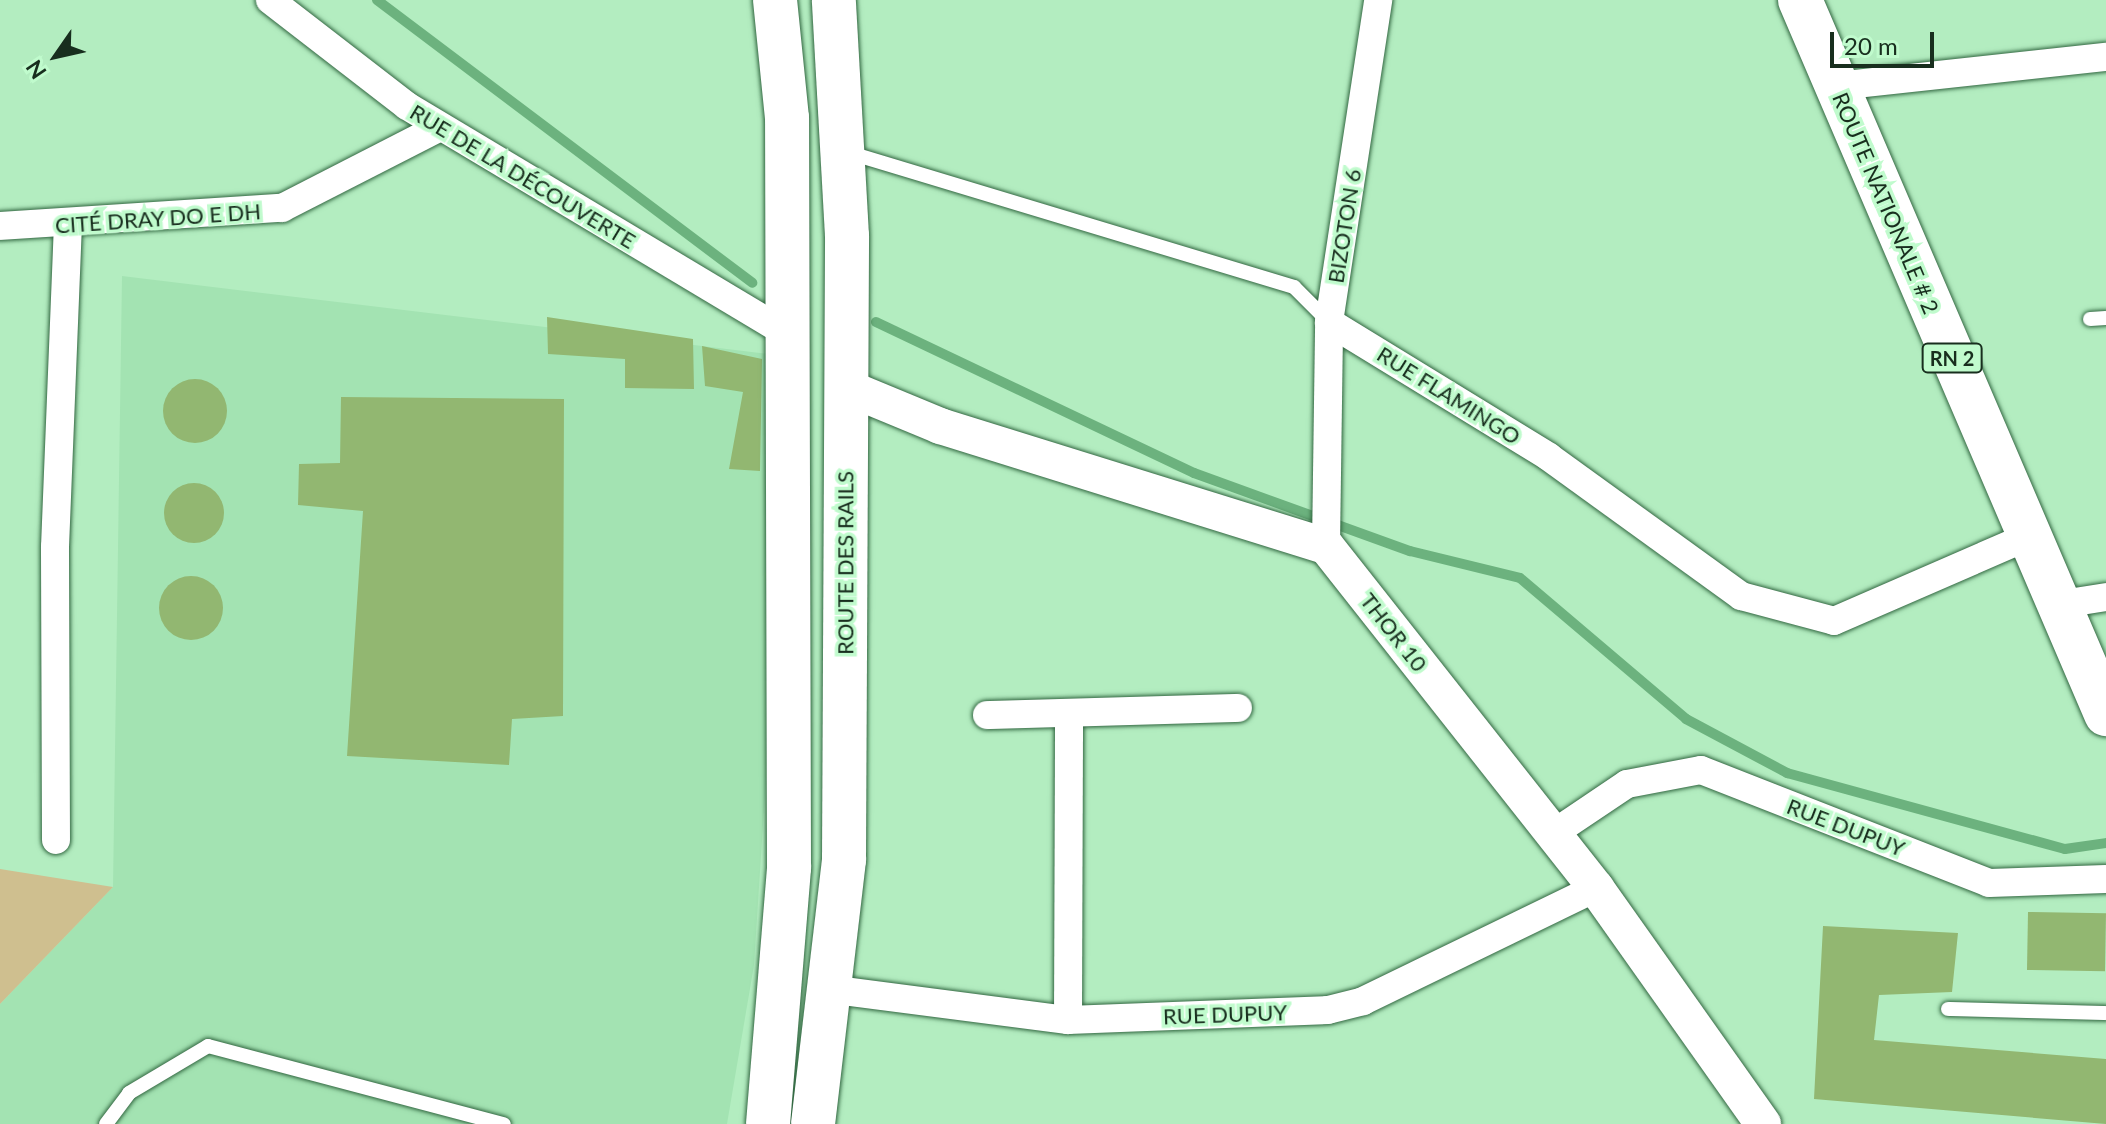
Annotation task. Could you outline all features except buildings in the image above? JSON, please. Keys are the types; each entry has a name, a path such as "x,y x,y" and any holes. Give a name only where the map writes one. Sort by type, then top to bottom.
{"main road":[{"path":"768,1124 789,868 787,118 775,0"},
{"name":"ROUTE DES RAILS","path":"813,1124 844,860 847,236 834,0"},
{"name":"ROUTE NATIONALE # 2","path":"1800,0 2027,537 2062,604 2106,714"}],"street":[{"name":"RUE DE LA DÉCOUVERTE","path":"270,0 440,127 789,335"},
{"name":"BIZOTON 6","path":"1326,546 1329,322 1378,0"},
{"path":"1837,86 2106,57"},
{"name":"CITÉ DRAY DO E DH","path":"0,226 68,226 282,208 440,127"},
{"path":"56,840 55,547 68,226"},
{"name":"RUE FLAMINGO","path":"1329,322 1549,457 1741,596 1834,621 2027,537"},
{"path":"846,372 940,426 1326,546"},
{"name":"THOR 10","path":"1326,546 1596,888 1763,1124"},
{"path":"2062,604 2106,597"},
{"path":"987,715 1238,708"},
{"path":"1068,1020 1069,713"},
{"name":"RUE DUPUY","path":"1554,833 1627,784 1701,770 1989,883 2106,879"},
{"name":"RUE DUPUY","path":"828,989 1068,1020 1346,1008 1596,888"}],"lane":[{"name":"RUE FLAMINGO","path":"843,150 1294,287 1329,322"},
{"path":"2090,319 2106,318"},
{"path":"1948,1009 2106,1013"},
{"path":"106,1124 129,1093 208,1046 504,1124"}],"shaded area":[{"path":"122,276 793,357 754,965 727,1124 0,1124 0,1004 113,887"},
{"path":"0,869 113,887 0,1004"}],"waterway":[{"path":"377,0 752,283"},
{"path":"876,322 1194,473 1410,551 1520,578 1686,719 1787,773 2065,849 2106,843"}]}
